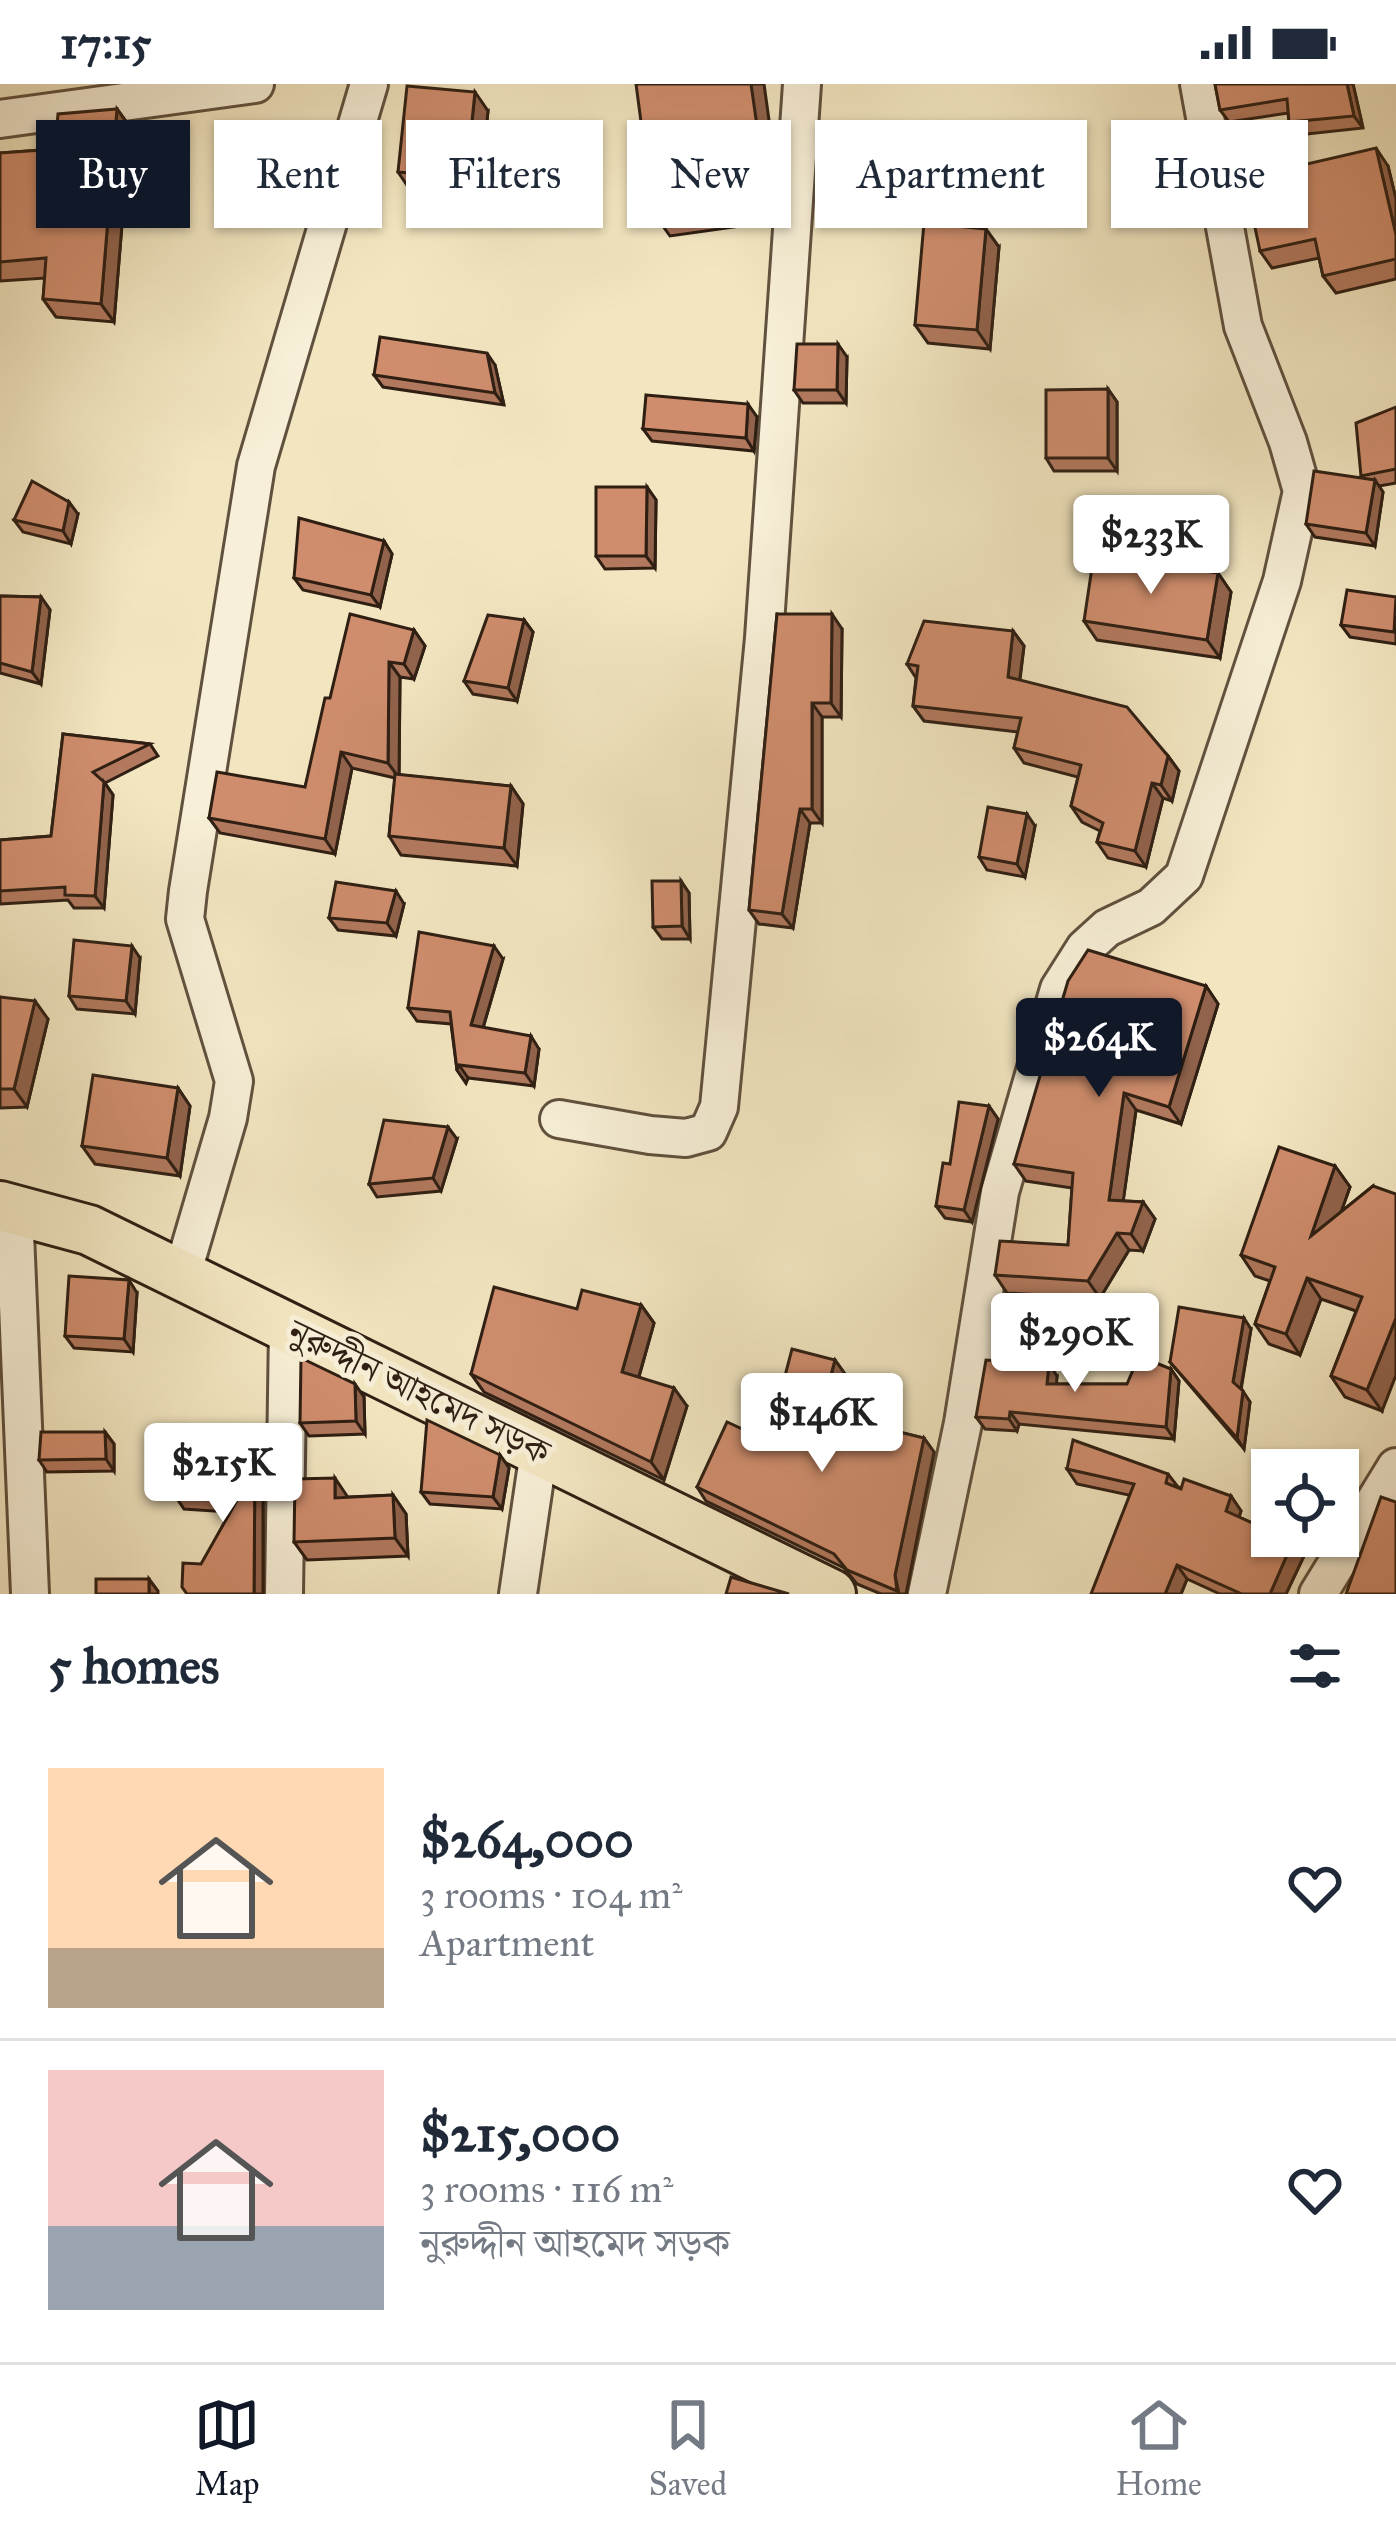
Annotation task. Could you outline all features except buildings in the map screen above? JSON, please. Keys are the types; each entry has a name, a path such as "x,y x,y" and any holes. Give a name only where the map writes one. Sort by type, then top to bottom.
{"main road":[{"name":"নুরুদ্দীন আহমেদ সড়ক","path":"7,1208 89,1230 831,1594"}],"street":[{"path":"0,119 256,84"},
{"path":"181,1278 228,1118 234,1081 185,919 188,891 256,466 369,84"},
{"path":"560,1119 686,1138 708,1132 719,1107 764,638 802,84"},
{"path":"928,1594 963,1424 1000,1192 1059,989 1085,948 1107,928 1151,908 1184,876 1282,581 1302,491 1243,326 1198,84"},
{"path":"7,1208 30,1594"},
{"path":"284,1594 288,1328"},
{"path":"518,1594 539,1451"},
{"path":"1318,1594 1396,1467"}]}
